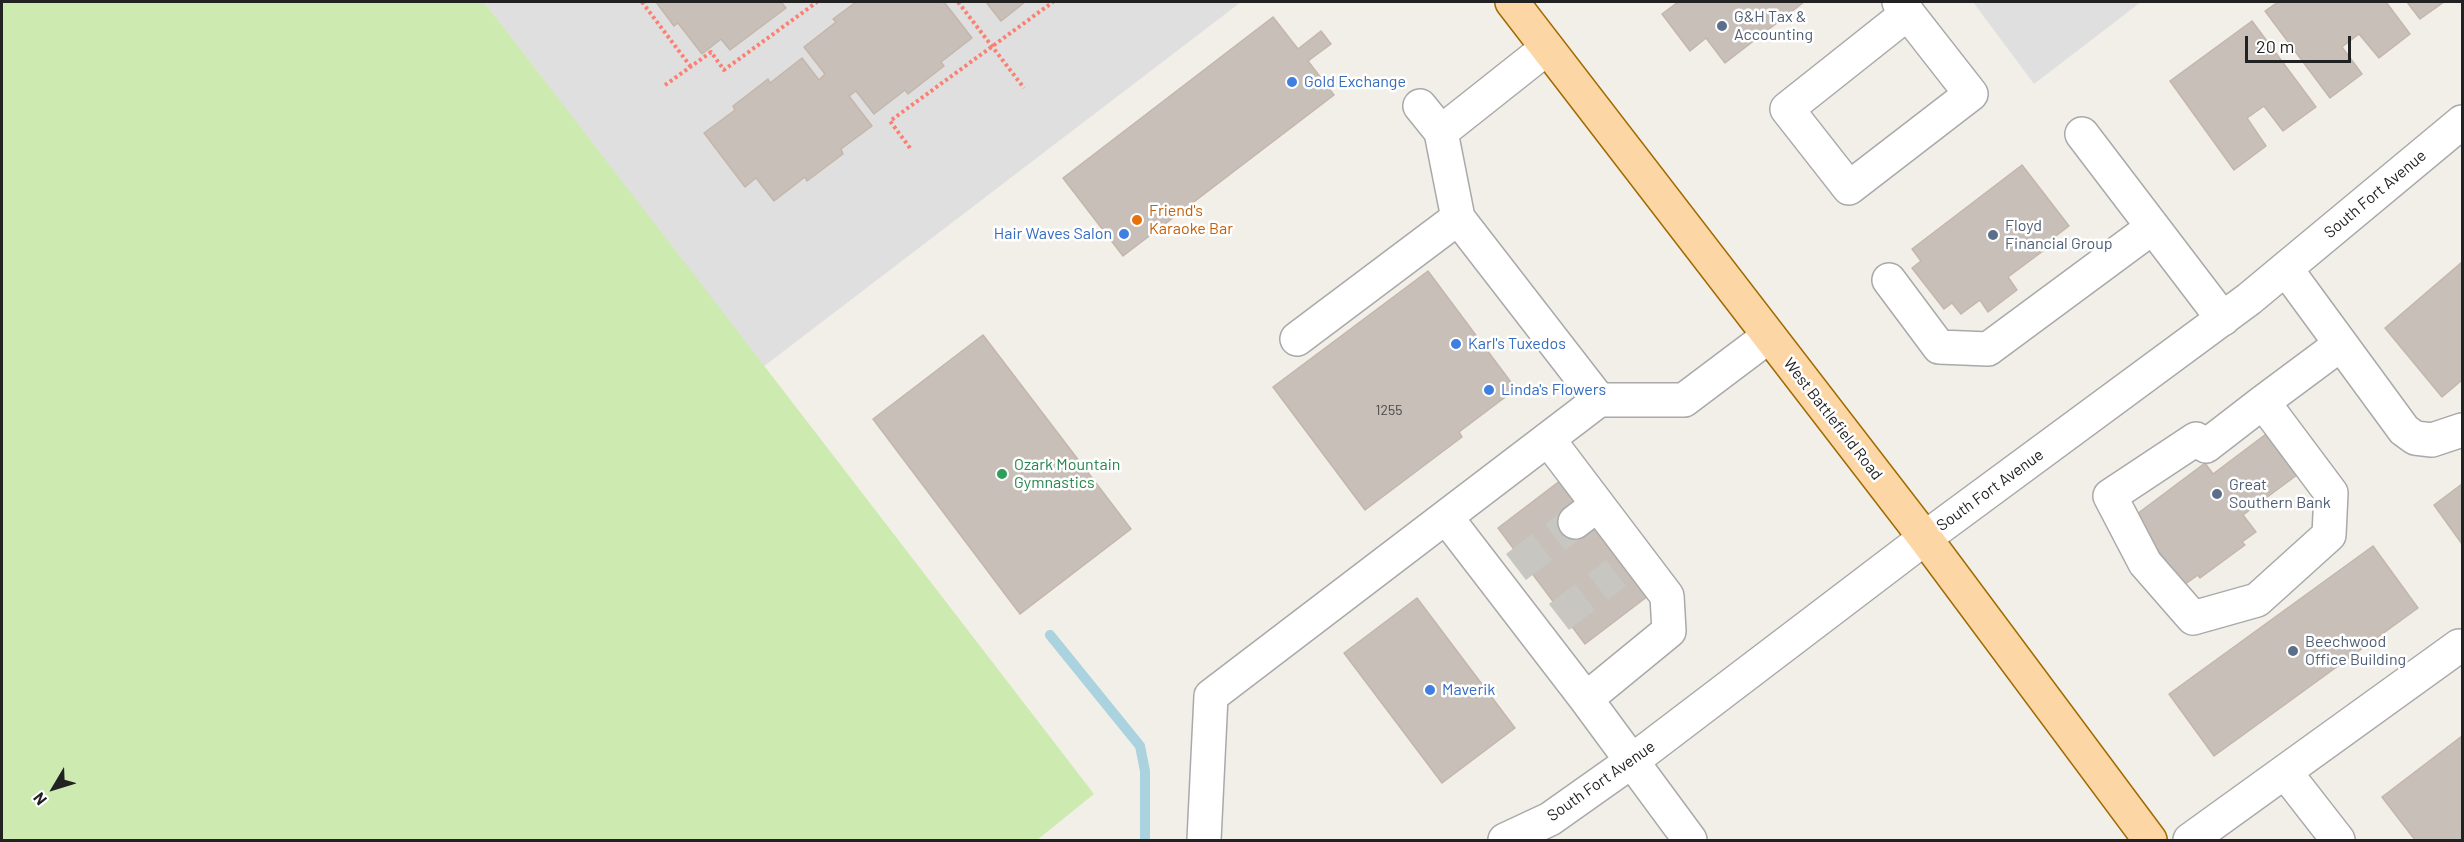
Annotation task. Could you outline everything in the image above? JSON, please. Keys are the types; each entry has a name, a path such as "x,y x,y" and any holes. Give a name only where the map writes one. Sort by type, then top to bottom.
{"main road":[{"name":"West Battlefield Road","path":"1512,2 1925,538 2150,840"}],"street":[{"path":"1903,8 1971,94 1849,188 1787,109 1903,8"},
{"path":"1441,132 1547,48"},
{"path":"1420,106 1441,132 1458,218 1599,400"},
{"name":"South Fort Avenue","path":"1505,840 1550,819 1632,761 1925,538 2223,319 2463,122"},
{"path":"2082,134 2223,319"},
{"path":"1297,339 1458,218"},
{"path":"1889,280 1939,347 1988,349 2153,227"},
{"path":"2286,268 2404,430 2415,438 2432,440 2463,430"},
{"path":"1204,840 1211,696 1599,400 1684,400 1769,336"},
{"path":"2263,402 2331,494 2329,536 2257,600 2193,618 2145,563 2110,496 2196,439 2206,446 2263,402 2341,344"},
{"path":"1548,439 1586,513 1627,565 1667,596 1669,631 1586,699"},
{"path":"1446,517 1506,575 1548,626 1586,699 1690,840"},
{"path":"2190,840 2459,646"},
{"path":"2285,772 2338,840"}],"path":[{"path":"642,2 691,67"},
{"path":"665,85 711,52 724,70 817,2"},
{"path":"958,2 1024,88"},
{"path":"910,148 890,121 1053,2"}],"shaded area":[{"path":"484,2 1241,2 763,367"},
{"path":"1973,2 2141,2 2034,84"}],"green space":[{"path":"2,2 484,2 1094,794 1037,840 2,840"}],"building":[{"path":"656,2 781,2 786,8 730,50 721,39 702,54 678,23 674,26"},
{"path":"856,2 944,2 972,38 941,62 944,66 908,94 905,90 874,114 856,91 849,96 872,126 841,149 843,154 807,181 805,177 774,201 756,178 745,187 704,133 735,110 733,106 768,79 770,83 802,58 819,80 825,74 804,47 836,22 833,19"},
{"path":"986,2 1025,2 1001,21"},
{"name":"G&H Tax & Accounting","path":"1678,2 1804,2 1725,63 1706,38 1690,51 1662,14"},
{"path":"2278,2 2386,2 2410,34 2379,58 2359,34 2342,47 2362,74 2330,98 2265,11"},
{"path":"2407,2 2444,2 2420,19"},
{"path":"1273,17 1298,49 1321,31 1331,44 1308,61 1334,95 1123,256 1063,178"},
{"path":"2252,21 2316,107 2283,131 2264,106 2247,118 2266,146 2234,170 2170,81"},
{"name":"Floyd Financial Group","path":"2022,165 2069,226 2044,245 2047,248 2008,277 2017,290 1988,312 1980,300 1961,314 1952,303 1944,309 1912,268 1921,261 1912,249"},
{"path":"2462,262 2462,380 2442,397 2385,328"},
{"path":"1428,271 1516,389 1459,432 1462,437 1365,510 1273,387"},
{"name":"Ozark Mountain Gymnastics","path":"983,335 1131,529 1020,614 873,419"},
{"name":"Great Southern Bank","path":"2270,431 2301,472 2243,515 2256,532 2242,542 2245,545 2200,578 2198,575 2184,585 2133,517 2205,463 2213,474"},
{"path":"1561,480 1648,596 1585,644 1498,528"},
{"path":"2462,484 2462,544 2434,505"},
{"name":"Beechwood Office Building","path":"2373,546 2418,608 2214,756 2169,694"},
{"name":"Maverik","path":"1417,598 1515,728 1442,783 1344,653"},
{"path":"2462,736 2462,840 2415,840 2382,797"}],"waterway":[{"path":"1050,635 1140,746 1145,771 1145,840"}],"tunnel":[{"path":"1516,567 1575,522"},
{"path":"1559,617 1616,573"}],"place":[{"name":"G&H Tax & Accounting","path":"1722,26"},
{"name":"Gold Exchange","path":"1292,82"},
{"name":"Friend's Karaoke Bar","path":"1137,220"},
{"name":"Hair Waves Salon","path":"1124,234"},
{"name":"Floyd Financial Group","path":"1993,235"},
{"name":"Karl's Tuxedos","path":"1456,344"},
{"name":"Linda's Flowers","path":"1489,390"},
{"name":"Ozark Mountain Gymnastics","path":"1002,474"},
{"name":"Great Southern Bank","path":"2217,494"},
{"name":"Beechwood Office Building","path":"2293,651"},
{"name":"Maverik","path":"1430,690"}]}
